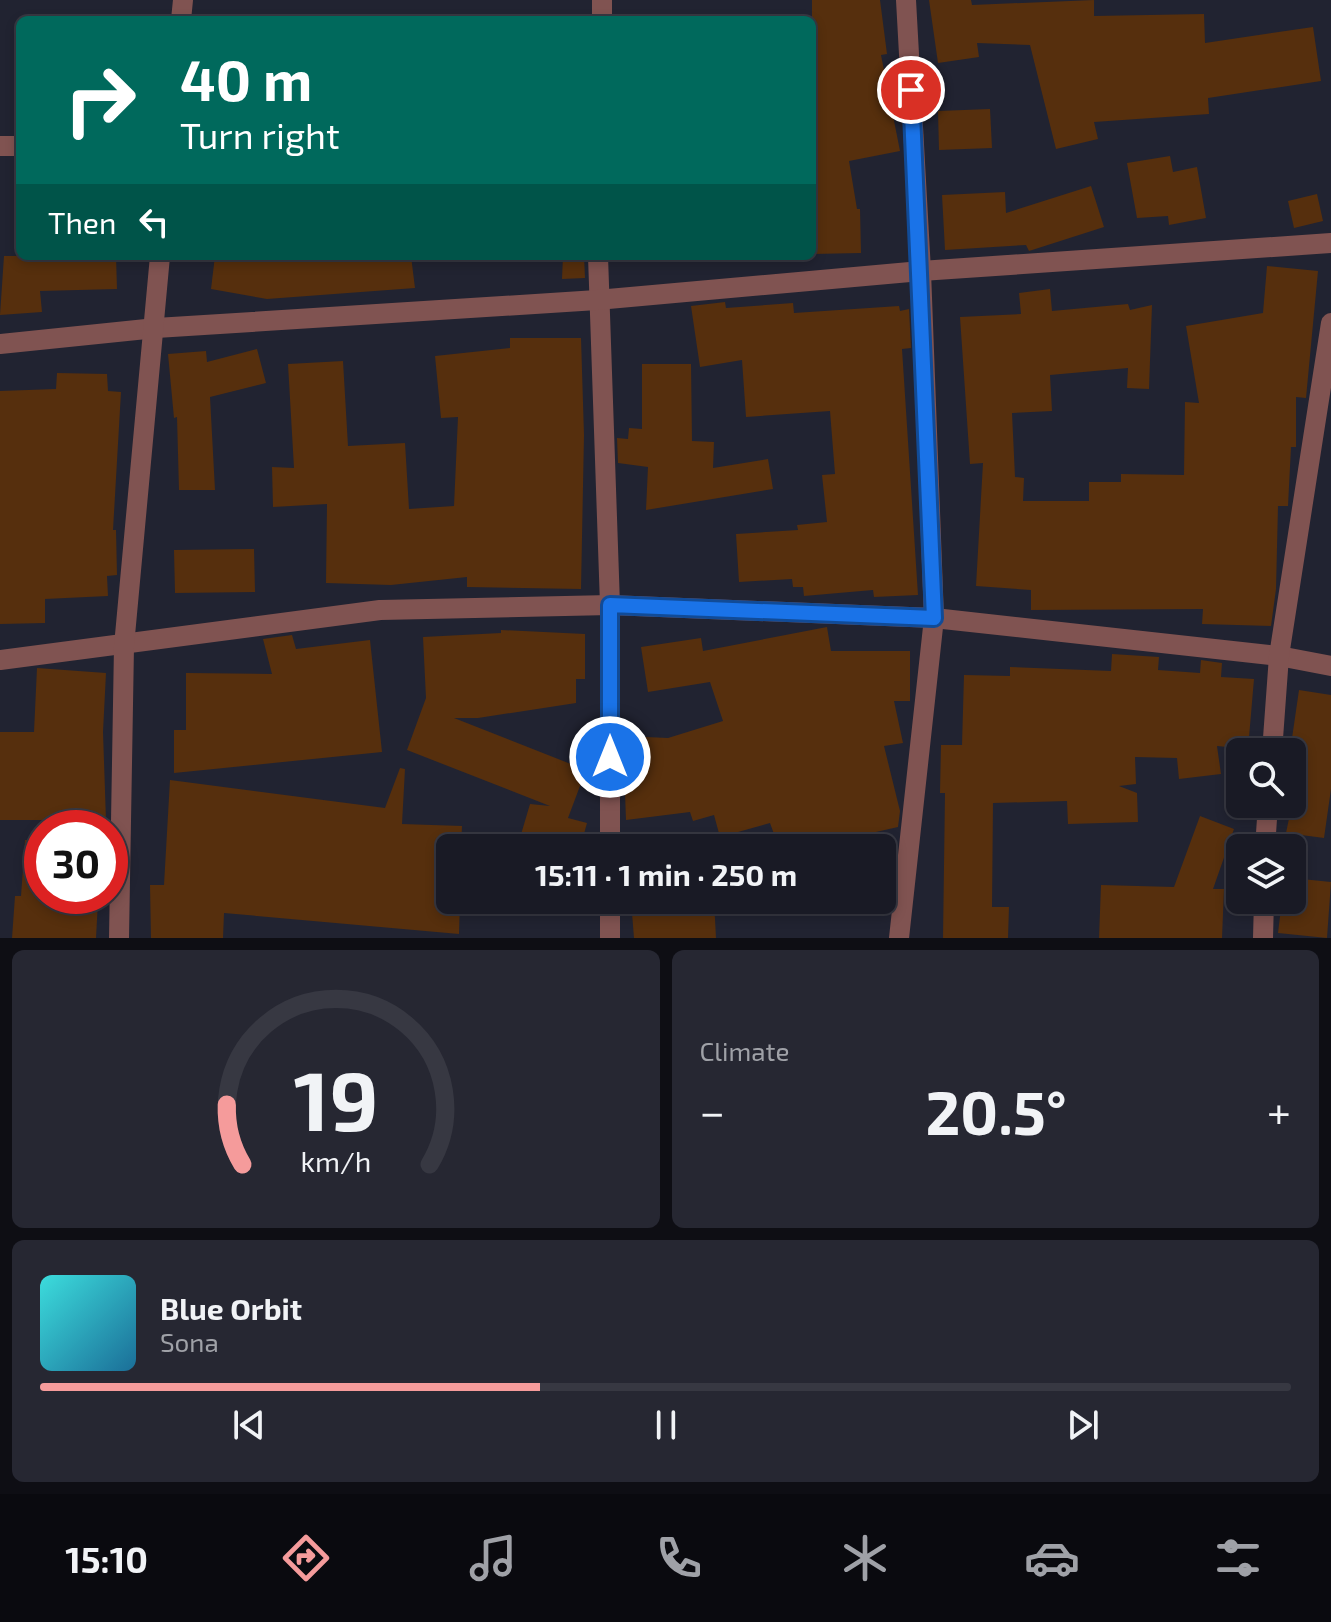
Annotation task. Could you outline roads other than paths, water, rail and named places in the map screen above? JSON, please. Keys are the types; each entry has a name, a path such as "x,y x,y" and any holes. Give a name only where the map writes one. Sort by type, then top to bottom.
{"street":[{"path":"899,938 934,618 921,271 906,0"},
{"path":"0,344 156,328 597,300 921,271 1331,243"},
{"path":"119,938 124,646 156,328 160,260"},
{"path":"598,260 610,605 610,834"},
{"path":"1273,738 1279,656 1331,323"},
{"path":"0,660 380,610 610,605 934,618 1279,656 1331,666"},
{"path":"610,914 610,938"},
{"path":"1263,938 1264,914"}]}
